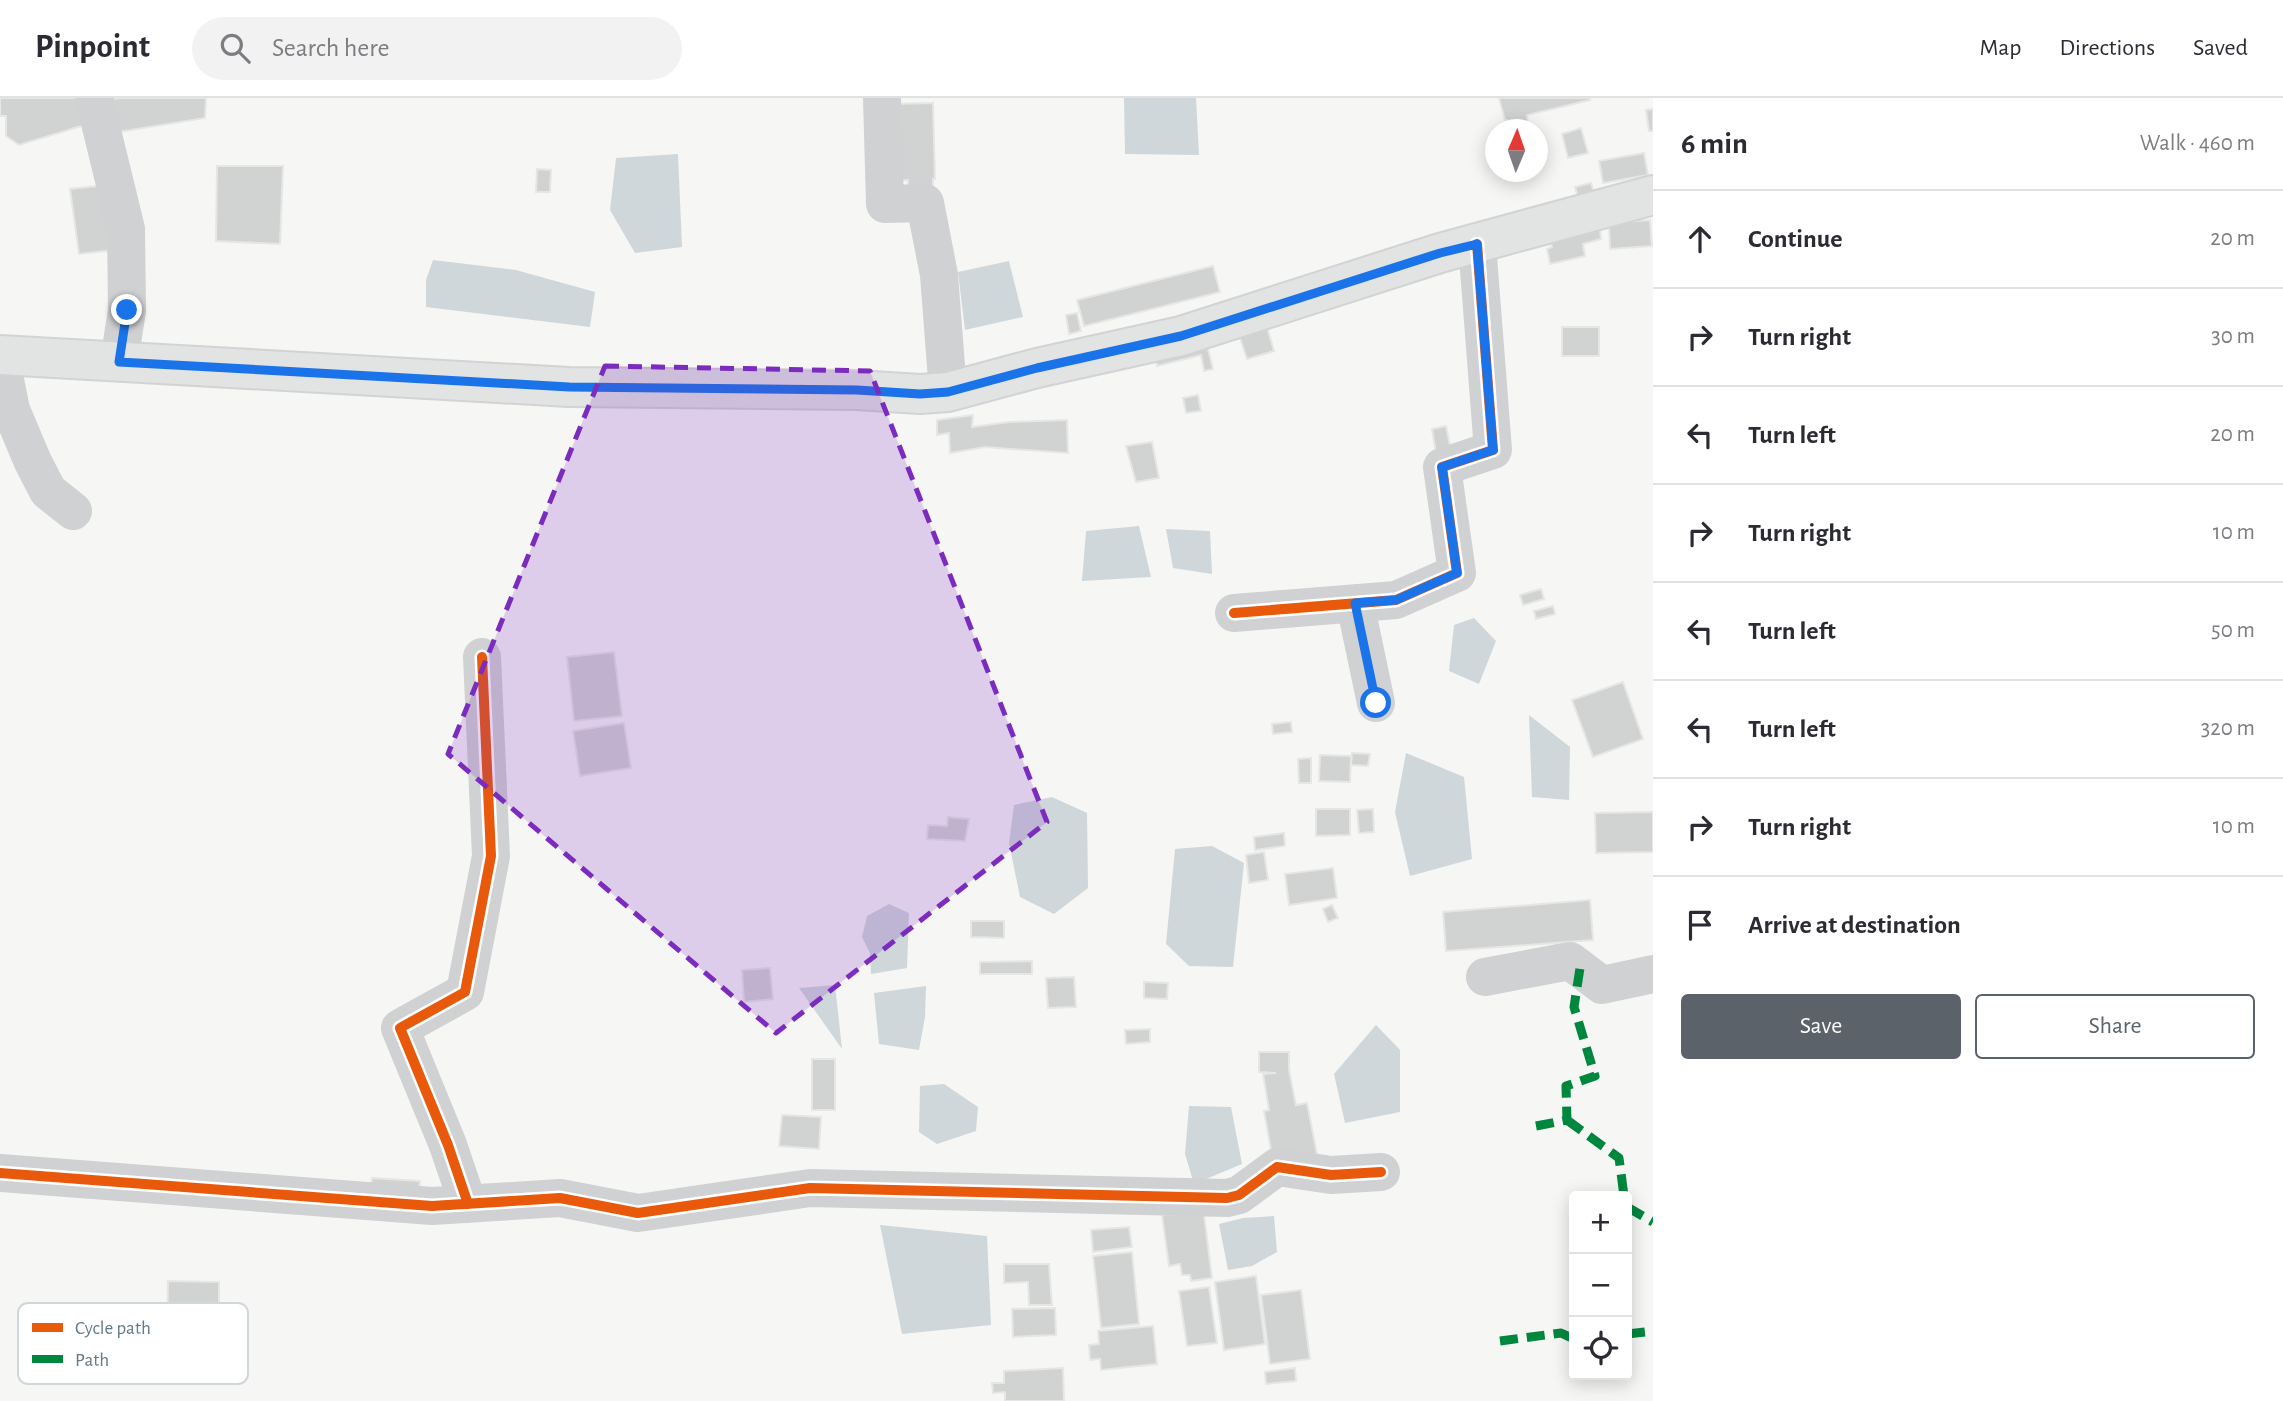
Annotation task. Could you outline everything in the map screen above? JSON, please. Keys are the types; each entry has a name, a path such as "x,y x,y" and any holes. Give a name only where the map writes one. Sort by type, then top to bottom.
{"main road":[{"path":"0,355 569,387 857,390 920,394 948,392 1037,368 1181,336 1440,253 1653,195"}],"street":[{"path":"94,98 126,229 127,310 119,362"},
{"path":"882,98 885,204 925,203 939,275 948,392"},
{"path":"1234,613 1396,600 1457,573 1442,467 1493,450 1477,244"},
{"path":"0,355 10,410 33,462 48,491 74,511"},
{"path":"1355,603 1376,703"},
{"path":"468,1204 448,1145 400,1028 465,992 491,856 482,657"},
{"path":"1485,977 1570,961 1602,985 1653,974"},
{"path":"0,1173 432,1206 561,1198 638,1213 810,1188 1227,1198 1239,1195 1277,1167 1331,1175 1381,1172"}],"highlighted area":[{"path":"605,366 870,371 1047,822 776,1033 448,754"}],"shaded area":[{"path":"1124,98 1196,98 1199,155 1125,154"},
{"path":"678,154 682,247 635,253 610,210 616,158"},
{"path":"433,260 516,270 595,292 590,327 426,307 426,280"},
{"path":"1009,261 1023,317 965,330 958,272"},
{"path":"1139,526 1151,577 1082,581 1086,531"},
{"path":"1166,529 1210,531 1212,574 1173,568"},
{"path":"1474,618 1496,641 1479,684 1449,671 1454,625"},
{"path":"1529,715 1570,747 1569,800 1532,797"},
{"path":"1406,753 1464,777 1472,859 1410,876 1395,812"},
{"path":"1052,797 1087,813 1088,888 1054,914 1020,897 1009,843 1014,805"},
{"path":"1212,846 1244,863 1233,967 1189,966 1166,944 1175,849"},
{"path":"889,904 909,913 907,968 871,974 870,953 862,937 867,916"},
{"path":"835,985 842,1049 799,988"},
{"path":"926,986 925,1017 919,1050 879,1044 874,993"},
{"path":"1376,1025 1400,1050 1400,1112 1345,1123 1334,1074"},
{"path":"944,1084 978,1107 976,1131 937,1144 919,1132 920,1086"},
{"path":"1189,1106 1231,1107 1242,1164 1194,1184 1185,1154"},
{"path":"1274,1216 1277,1252 1252,1266 1228,1270 1219,1224 1243,1218"},
{"path":"880,1225 987,1236 991,1325 902,1334"}],"building":[{"path":"0,98 84,98 88,124 19,145 6,136 6,116 0,116"},
{"path":"206,98 205,118 112,133 106,100"},
{"path":"1499,98 1590,100 1527,115 1527,119 1505,119"},
{"path":"933,103 933,195 908,186 908,180 895,180 892,104"},
{"path":"1653,109 1653,131 1649,131 1646,110"},
{"path":"1581,128 1588,153 1568,158 1562,134"},
{"path":"1644,153 1648,175 1603,183 1599,161"},
{"path":"217,166 283,166 280,244 216,241"},
{"path":"537,169 551,170 550,192 536,192"},
{"path":"1591,183 1594,193 1578,197 1575,187"},
{"path":"107,185 115,250 79,254 70,189"},
{"path":"1650,220 1652,246 1610,249 1609,223"},
{"path":"1600,230 1601,239 1583,244 1585,256 1550,264 1547,249 1552,247 1550,242"},
{"path":"1213,266 1220,292 1084,326 1077,300"},
{"path":"1077,313 1081,331 1069,334 1066,315"},
{"path":"1267,327 1274,351 1247,359 1239,335"},
{"path":"1562,327 1599,327 1599,356 1562,356"},
{"path":"1207,345 1213,369 1204,371 1201,355 1157,366 1155,356"},
{"path":"1198,395 1201,411 1186,413 1183,398"},
{"path":"973,415 972,427 1009,422 1067,420 1068,453 985,447 950,453 949,433 937,435 937,420"},
{"path":"1446,426 1451,450 1436,453 1432,429"},
{"path":"1152,442 1159,478 1136,482 1126,446"},
{"path":"1541,589 1544,599 1523,605 1520,595"},
{"path":"1553,606 1555,614 1536,619 1534,611"},
{"path":"614,652 622,716 574,721 567,657"},
{"path":"1623,682 1643,739 1593,757 1572,700"},
{"path":"1291,722 1292,732 1273,734 1272,724"},
{"path":"624,723 631,768 580,776 573,731"},
{"path":"1352,753 1370,754 1368,766 1351,765"},
{"path":"1320,755 1351,756 1350,782 1319,781"},
{"path":"1311,758 1311,783 1299,783 1298,759"},
{"path":"1316,809 1350,809 1350,835 1316,836"},
{"path":"1373,809 1374,832 1359,833 1357,810"},
{"path":"1653,812 1653,852 1596,853 1595,813"},
{"path":"948,817 969,819 965,841 927,839 928,825 947,826"},
{"path":"1284,833 1285,846 1255,850 1254,837"},
{"path":"1264,852 1268,880 1249,883 1246,855"},
{"path":"1333,868 1337,898 1289,905 1285,874"},
{"path":"1590,900 1593,940 1446,951 1443,912"},
{"path":"1332,905 1338,918 1328,922 1323,909"},
{"path":"971,921 1004,921 1004,938 971,937"},
{"path":"1032,961 1032,974 980,974 980,962"},
{"path":"770,968 773,999 744,1002 742,970"},
{"path":"1074,977 1076,1007 1048,1008 1046,978"},
{"path":"1144,982 1168,983 1167,999 1144,998"},
{"path":"1150,1029 1150,1042 1126,1044 1125,1030"},
{"path":"1259,1052 1289,1052 1289,1070 1296,1105 1307,1103 1317,1154 1273,1162 1264,1111 1269,1110 1263,1074 1276,1073 1259,1072"},
{"path":"812,1059 835,1059 835,1110 812,1110"},
{"path":"782,1115 821,1117 819,1149 779,1146"},
{"path":"372,1178 420,1181 419,1193 371,1190"},
{"path":"1204,1214 1212,1278 1191,1281 1190,1275 1182,1275 1180,1264 1169,1266 1162,1215"},
{"path":"1129,1227 1132,1247 1093,1252 1091,1230"},
{"path":"1132,1252 1139,1324 1101,1328 1093,1256"},
{"path":"1004,1264 1049,1264 1052,1305 1029,1305 1028,1282 1004,1283"},
{"path":"1256,1276 1265,1344 1224,1350 1215,1282"},
{"path":"168,1281 219,1282 219,1303 168,1303"},
{"path":"1209,1287 1217,1343 1187,1346 1179,1291"},
{"path":"1301,1290 1310,1359 1270,1364 1261,1295"},
{"path":"1055,1308 1056,1335 1013,1337 1012,1309"},
{"path":"1153,1326 1157,1364 1101,1370 1100,1359 1090,1360 1089,1345 1099,1344 1098,1331"},
{"path":"1063,1368 1064,1401 1005,1401 1005,1392 993,1393 992,1383 1004,1383 1004,1371"},
{"path":"1295,1368 1296,1381 1266,1384 1265,1372"}],"marked path":[{"path":"1536,1126 1567,1120 1566,1086 1595,1076 1574,1007 1580,968"},
{"path":"1567,1120 1619,1158 1623,1191"},
{"path":"1632,1210 1653,1222"},
{"path":"1632,1333 1653,1331"},
{"path":"1500,1341 1561,1333 1569,1337"}],"cycle path":[{"path":"1234,613 1396,600 1457,573 1442,467 1493,450 1477,244"},
{"path":"468,1204 448,1145 400,1028 465,992 491,856 482,657"},
{"path":"0,1173 432,1206 560,1198 638,1213 810,1188 1227,1198 1239,1195 1277,1167 1331,1175 1381,1172"}],"route":[{"path":"127,310 119,362 569,387 857,390 920,394 976,386 1037,368 1181,336 1440,253 1477,244 1493,450 1442,467 1457,573 1396,600 1355,603 1376,703"}]}
